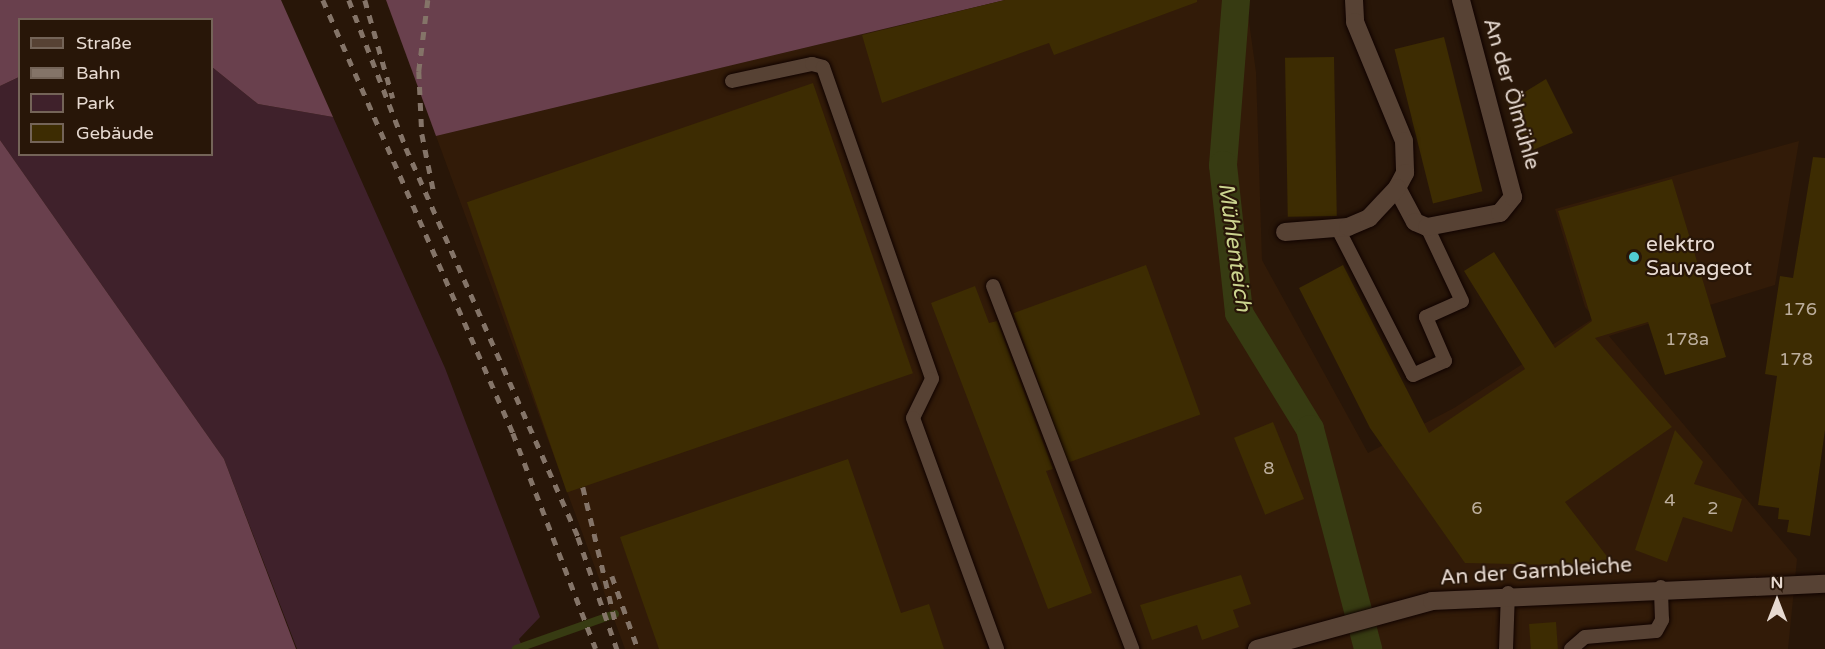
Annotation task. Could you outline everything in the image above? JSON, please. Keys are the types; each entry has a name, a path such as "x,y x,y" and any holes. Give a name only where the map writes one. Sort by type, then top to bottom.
{"street":[{"path":"1285,232 1338,229 1369,218 1397,188 1405,173 1404,141 1355,22 1354,0"},
{"name":"An der Ölmühle","path":"1427,227 1500,213 1513,197 1461,0"},
{"path":"1397,188 1415,222 1427,227"},
{"name":"An der Garnbleiche","path":"1257,649 1295,643 1321,628 1379,619 1432,601 1508,593 1825,584"}],"lane":[{"path":"732,81 812,64 823,68 932,379 913,418 997,649"},
{"path":"1338,229 1413,375 1445,361 1426,317 1462,301 1427,227"},
{"path":"993,286 1132,649"},
{"path":"1571,649 1585,637 1656,631 1662,620 1661,587"},
{"path":"1506,649 1508,593"}],"shaded area":[{"path":"0,0 281,0 333,117 258,104 213,68 213,18 18,18 18,77 0,86"},
{"path":"386,0 1005,0 436,136"},
{"path":"1005,0 1246,0 1256,72 1262,260 1368,453 1454,408 1594,318 1585,307 1555,209 1799,141 1775,285 1609,336 1797,559 1788,649 625,649 436,136"},
{"path":"0,140 224,459 296,649 0,649"}],"green space":[{"path":"213,68 258,104 333,117 445,368 540,617 519,639 523,649 297,649 224,459 0,140 0,86 18,77 18,156 213,156"}],"building":[{"path":"1005,0 1197,0 1197,2 1054,55 1049,43 882,103 862,35"},
{"path":"1444,37 1482,191 1433,204 1395,49"},
{"path":"1334,57 1337,216 1288,217 1285,58"},
{"path":"1546,79 1573,133 1526,153 1507,103"},
{"path":"813,83 913,373 567,492 467,202"},
{"path":"1813,157 1825,158 1825,430 1810,536 1787,532 1789,520 1778,519 1779,508 1758,505 1777,376 1765,374 1780,276 1793,278"},
{"path":"1672,179 1726,357 1665,375 1648,322 1595,338 1672,427 1565,502 1609,559 1567,565 1465,563 1370,428 1299,288 1343,265 1429,433 1525,369 1464,271 1494,252 1555,348 1592,321 1558,211"},
{"path":"1146,265 1200,414 1068,463 1014,313"},
{"path":"975,286 989,323 997,321 1053,469 1046,471 1092,593 1048,609 931,303"},
{"path":"1273,422 1304,499 1265,515 1234,438"},
{"path":"1675,430 1703,462 1694,484 1742,499 1732,532 1683,517 1667,562 1635,550"},
{"path":"848,459 901,613 929,604 944,649 659,649 620,537"},
{"path":"1241,575 1251,604 1233,610 1239,627 1202,640 1197,625 1152,640 1140,605"},
{"path":"1556,622 1558,649 1531,649 1529,624"}],"waterway":[{"name":"Mühlenteich","path":"1236,0 1223,165 1239,313 1310,429 1368,649"},
{"path":"516,649 615,614"}],"railway":[{"path":"323,0 513,433 596,649"},
{"path":"349,0 406,148 578,537 617,649"},
{"path":"365,0 393,98"},
{"path":"428,0 419,71 422,134 434,193"},
{"path":"583,487 616,624"},
{"path":"612,576 638,649"}],"place":[{"name":"elektro Sauvageot","path":"1634,257"}]}
